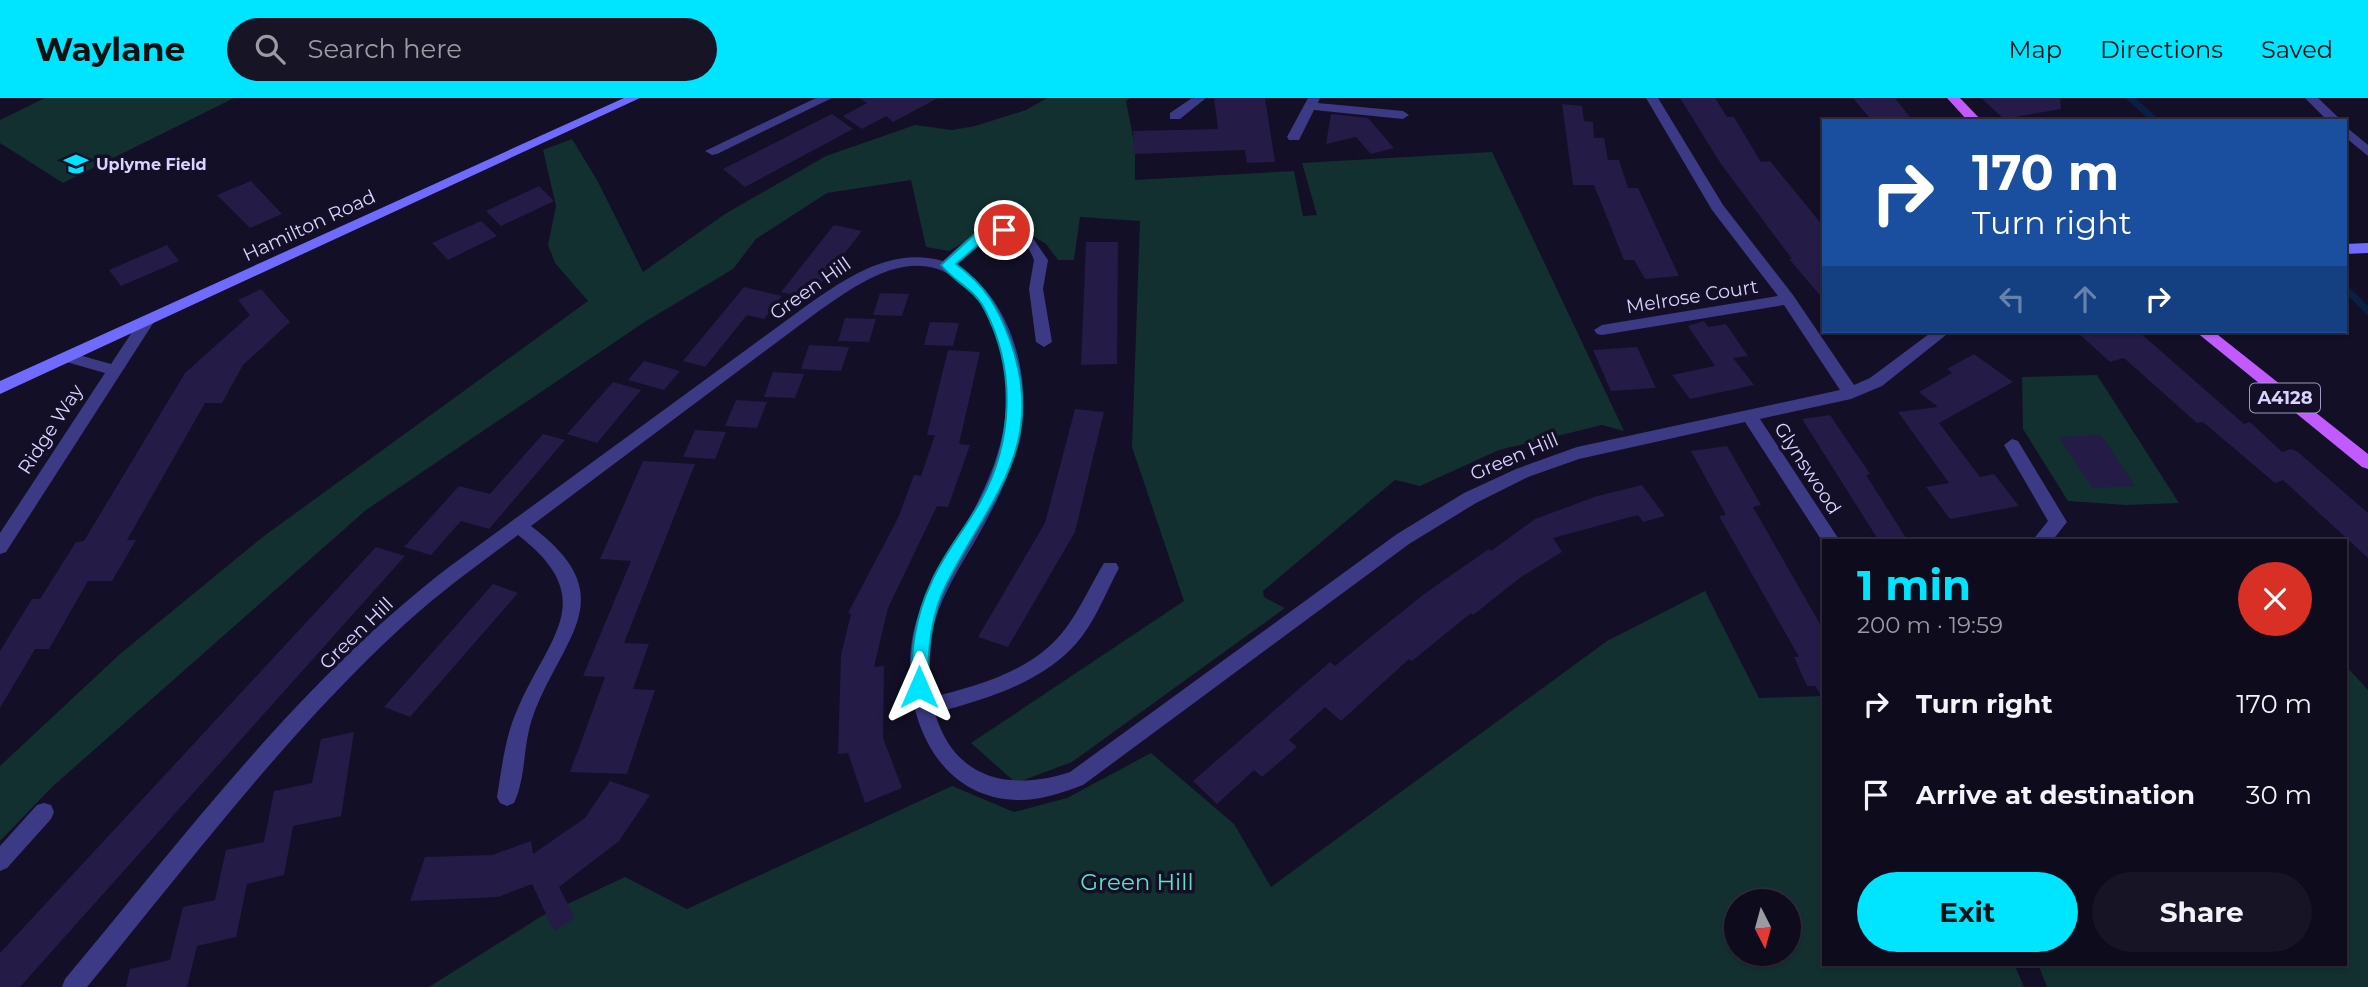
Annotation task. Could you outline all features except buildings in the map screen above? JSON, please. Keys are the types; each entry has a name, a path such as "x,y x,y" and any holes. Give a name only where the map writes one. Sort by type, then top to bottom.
{"main road":[{"path":"1953,98 1974,119"},
{"name":"A4128","path":"2206,333 2368,463"}],"street":[{"name":"Hamilton Road","path":"0,387 634,98"},
{"path":"712,151 826,98"},
{"path":"1175,116 1199,98"},
{"path":"1652,98 1717,207 1788,299 1851,393"},
{"path":"2311,98 2334,119"},
{"path":"1294,137 1312,102 1403,115"},
{"path":"2347,132 2368,152"},
{"path":"947,265 980,236 995,230 1013,232 1030,242 1041,260 1036,289 1044,342"},
{"path":"2347,249 2368,248"},
{"name":"Green Hill","path":"73,987 332,685 387,629 444,579 861,277 891,265 926,262 947,265 974,284 992,309 1012,366 1015,406 1008,453 989,500 939,582 926,616 919,650 919,687 938,748 952,765 976,782 999,791 1023,794 1076,779 1381,554 1470,498 1522,473 1577,453 1851,393 1876,382 1940,333"},
{"name":"Melrose Court","path":"1602,330 1788,299"},
{"name":"Ridge Way","path":"0,547 147,321"},
{"name":"Ridge Way","path":"68,357 113,370"},
{"name":"Glynswood","path":"1750,417 1830,539"},
{"path":"2012,445 2058,522 2043,539"},
{"path":"507,797 514,750 526,710 568,630 574,605 568,576 552,553 519,526"},
{"path":"924,707 989,691 1027,671 1067,642 1110,568"},
{"path":"0,861 44,812"}],"green space":[{"path":"45,98 234,98 63,183 0,143 0,120"},
{"path":"1047,98 1130,98 1126,101 1135,147 1135,180 1294,171 1303,216 1317,215 1302,163 1492,152 1624,431 1602,425 1499,450 1420,486 1395,480 1263,591 1264,597 1285,608 1072,762 1016,783 971,743 1184,601 1132,447 1140,221 1080,217 1074,260 1058,260 1046,244 1004,218 949,251 926,247 911,180 827,193 756,239 733,269 643,323 366,510 52,787 0,841 0,766 120,654 264,536 588,301 555,263 548,245 556,206 543,150 572,139 597,180 643,272 725,214 826,156 915,125 952,130 975,126 1026,110"},
{"path":"2097,375 2179,503 2126,505 2068,501 2023,429 2022,377"},
{"path":"1705,591 1759,698 1822,696 1822,966 2015,966 2024,987 429,987 542,916 625,877 687,909 952,786 1014,812 1067,798 1151,753 1234,824 1271,887 1607,641"},
{"path":"2347,667 2368,690 2368,987 2047,987 2039,966 2347,966"}],"waterway":[{"path":"2130,98 2154,119"},
{"path":"2347,290 2368,311"}],"place":[{"name":"Uplyme Field","path":"76,164"}],"route":[{"path":"919,687 919,650 926,616 939,582 989,500 1008,453 1015,406 1012,366 992,309 974,284 961,272 947,265 980,236 987,232 1004,230"}]}
